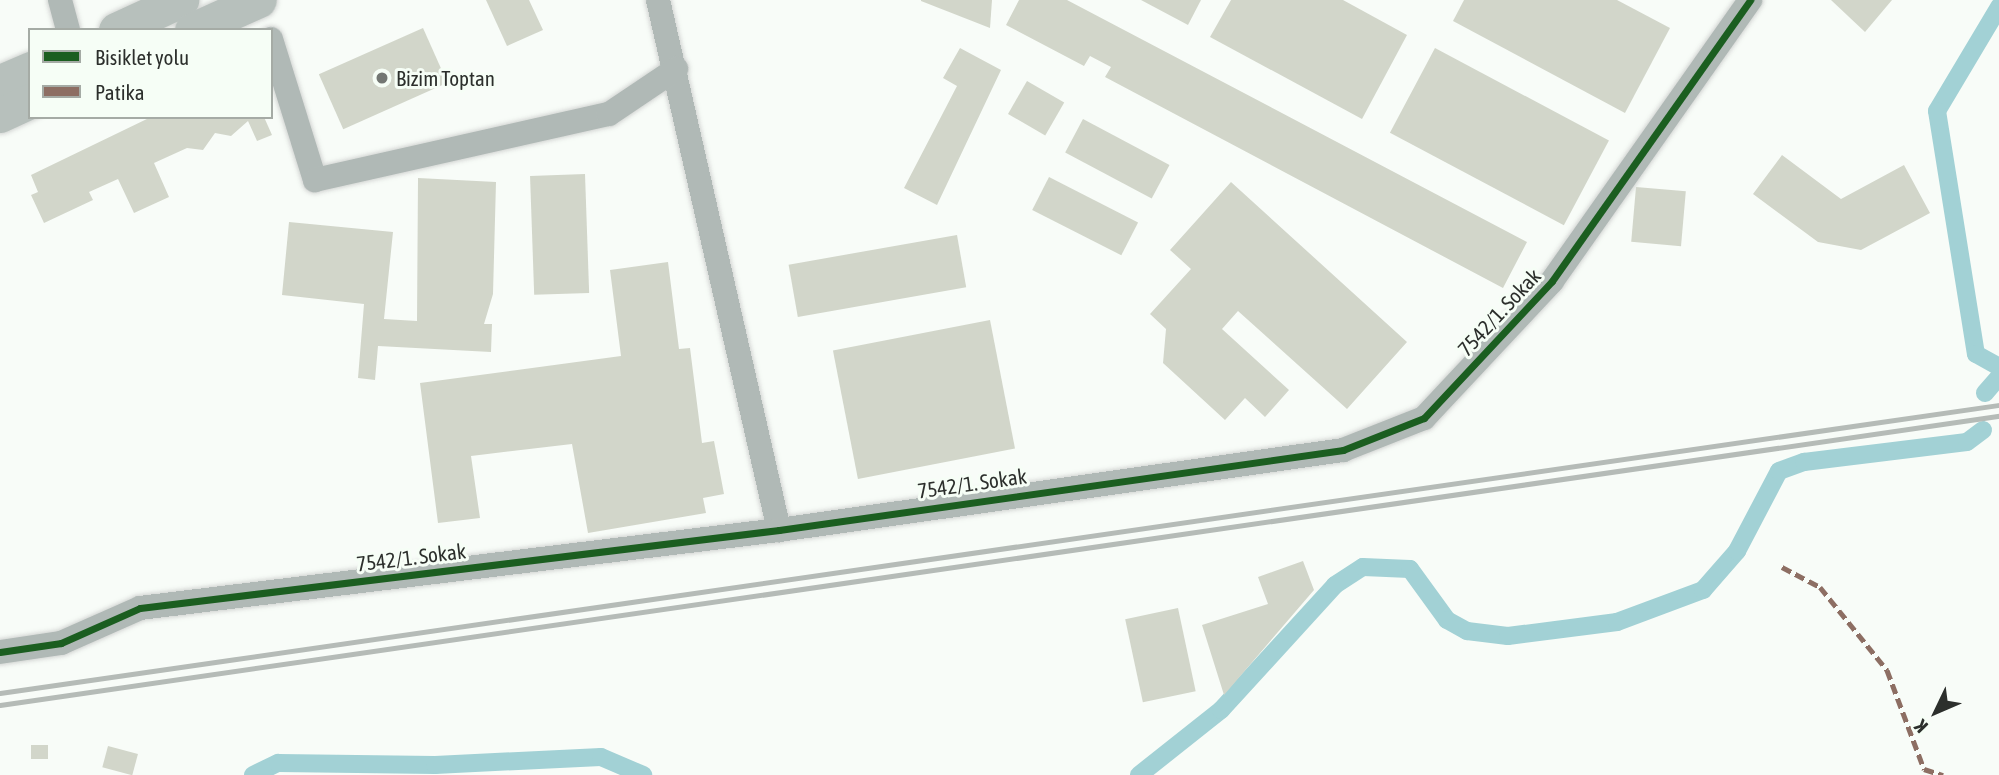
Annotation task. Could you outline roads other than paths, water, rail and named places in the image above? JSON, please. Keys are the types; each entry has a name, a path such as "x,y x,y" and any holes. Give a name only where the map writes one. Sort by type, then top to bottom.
{"highway":[{"path":"120,28 181,0"},
{"path":"196,28 259,0"},
{"path":"0,82 28,70"},
{"path":"0,115 28,102"}],"street":[{"path":"60,0 67,28"},
{"path":"259,0 267,28"},
{"path":"658,0 676,69 779,530"},
{"name":"7542/1. Sokak","path":"0,652 61,643 140,608 779,530 1343,450 1424,418 1552,281 1750,0"},
{"path":"273,45 315,180 608,114 676,69"}],"waterway":[{"path":"1999,7 1937,111 1976,354 1999,367"},
{"path":"1985,393 1999,377"},
{"path":"1139,775 1221,710 1335,585 1363,567 1410,569 1447,620 1467,631 1508,636 1617,622 1703,590 1737,551 1779,471 1804,462 1967,442 1983,430"},
{"path":"253,775 278,763 435,765 601,757 643,775"}],"railway":[{"path":"0,693 1999,405"},
{"path":"0,705 1999,416"}],"place":[{"name":"Bizim Toptan","path":"382,78"}]}
